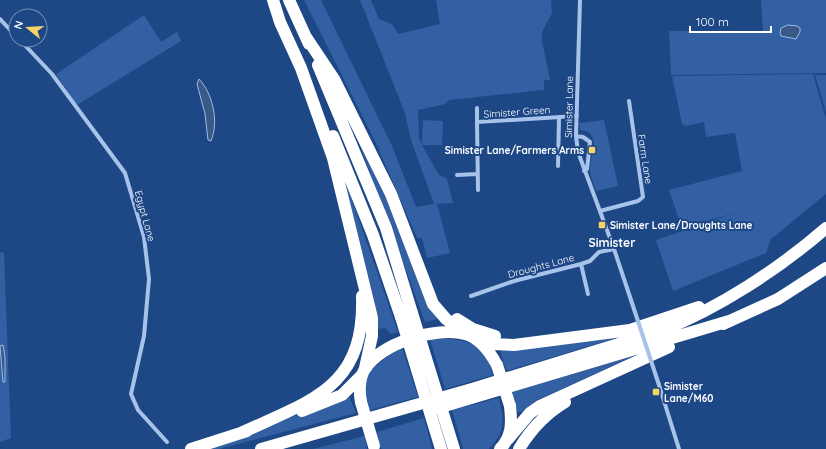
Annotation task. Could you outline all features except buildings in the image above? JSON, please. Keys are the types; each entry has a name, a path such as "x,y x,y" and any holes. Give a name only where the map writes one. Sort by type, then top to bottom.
{"highway":[{"path":"273,0 280,22 300,68 333,158 372,318 372,336 360,389 361,402 375,448"},
{"path":"278,0 300,51 373,235 401,316 441,449"},
{"path":"289,0 386,228 454,449"},
{"path":"306,37 338,86 392,194 434,304 446,319 487,348 497,365 510,406 512,423 505,445"},
{"path":"261,449 578,358 687,321 740,290 802,249 826,228"},
{"path":"409,238 441,303 455,318 472,329 501,337 599,334"},
{"path":"241,433 310,401 325,392 339,378 350,363 359,341 363,313 357,253"},
{"path":"505,445 530,413 540,406 641,359 778,299 826,268"},
{"path":"191,449 336,399 349,390 364,371 385,351 403,342 440,332 471,337 498,345 514,345 630,330 683,313 740,290"},
{"path":"292,449 479,396 729,321"},
{"path":"519,449 534,426 553,409 641,359"}],"street":[{"name":"Simister Lane","path":"580,0 576,136 578,152 614,249 680,449"},
{"path":"0,19 8,28"},
{"name":"Egypt Lane","path":"28,48 52,74 124,173 144,237 149,279 144,336 131,394 138,410 167,442"},
{"name":"Farm Lane","path":"600,211 638,201 643,197 628,101"},
{"path":"477,108 477,122"},
{"name":"Simister Green","path":"478,190 477,122 577,116"},
{"path":"558,166 559,117"},
{"path":"576,136 583,137 590,142 588,169 584,171"},
{"path":"458,175 477,174"},
{"name":"Droughts Lane","path":"471,296 514,281 581,264 590,261 600,252 614,249"},
{"path":"581,264 588,294"}],"shaded area":[{"path":"304,0 321,0 392,146 416,207 434,204 411,140 405,113 360,0 371,0 379,19 392,24 398,34 440,24 436,0 551,0 552,13 542,32 542,41 550,80 544,80 544,90 449,100 445,104 418,110 419,138 422,144 423,120 443,121 442,145 422,145 439,175 447,179 453,203 437,204 450,253 427,258 422,238 417,238 375,141"},
{"path":"761,0 826,0 826,73 671,75 669,31 763,31"},
{"path":"144,15 161,42 177,32 181,41 77,105 56,74"},
{"path":"788,25 797,26 800,28 800,32 796,39 781,36 781,28"},
{"path":"813,74 826,119 826,194 771,239 766,253 673,291 656,240 735,213 682,228 669,190 742,171 735,133 706,137 704,122 686,126 682,124 672,76"},
{"path":"815,75 826,75 826,112"},
{"path":"199,79 208,92 213,108 214,125 211,141 208,140 205,114 197,84"},
{"path":"604,120 618,186 596,191 590,169 594,145 592,136 589,132 580,130 579,123"},
{"path":"361,138 439,319 425,322 358,140"},
{"path":"344,177 398,332 391,334 385,328 379,329"},
{"path":"0,252 4,253 11,438 0,442"},
{"path":"636,332 506,371 500,350"},
{"path":"439,338 466,342 479,347 487,357 493,375 445,389 430,340"},
{"path":"3,345 5,357 5,382 3,382 0,346"},
{"path":"402,348 418,397 370,410 365,394 365,384 368,377 377,365 389,355"},
{"path":"634,356 537,400 521,412 517,412 512,392"},
{"path":"348,394 356,413 219,449 203,449 343,398"},
{"path":"499,398 503,419 501,431 495,443 489,449 463,449 452,410"},
{"path":"424,418 432,449 382,449 379,445 377,432"},
{"path":"365,436 367,449 313,449"}],"place":[{"name":"Simister Lane/Farmers Arms","path":"592,150"},
{"name":"Simister Lane/Droughts Lane","path":"602,225"},
{"name":"Simister Lane/M60","path":"656,392"}],"district":[{"name":"Simister","path":"612,242"}]}
